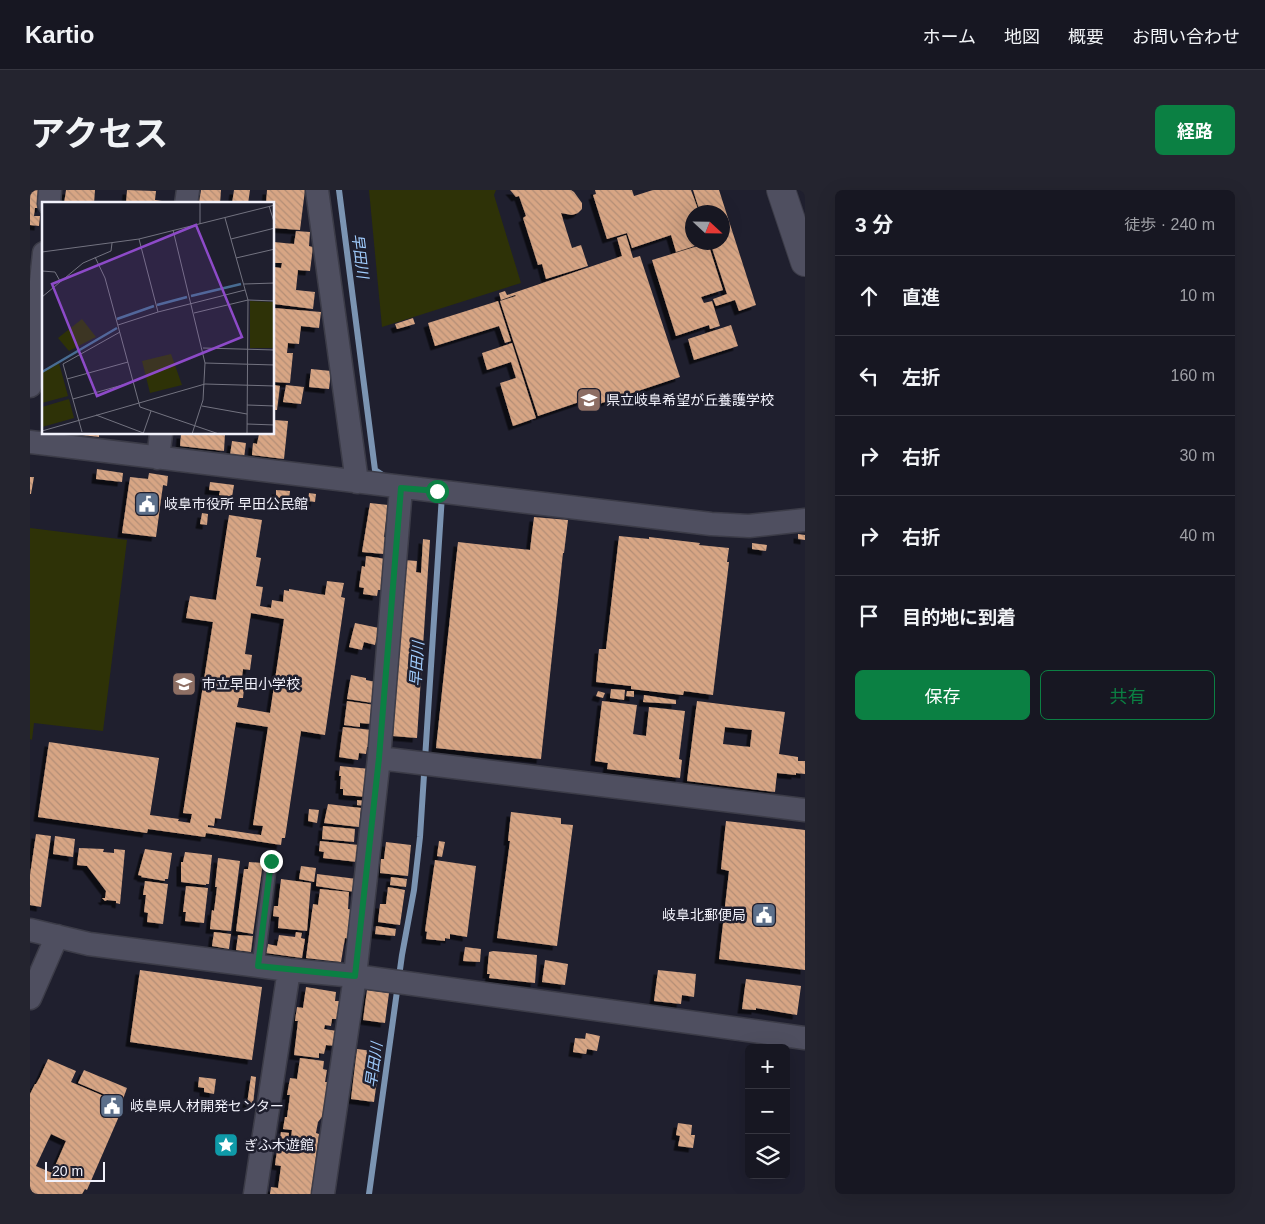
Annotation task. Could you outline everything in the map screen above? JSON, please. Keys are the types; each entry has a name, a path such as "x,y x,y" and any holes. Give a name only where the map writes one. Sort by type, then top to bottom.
{"street":[{"path":"317,190 357,482"},
{"path":"781,190 804,253"},
{"path":"30,386 42,272"},
{"path":"158,458 161,435"},
{"path":"30,442 711,524 749,526 805,520"},
{"path":"323,1194 355,976 379,758 401,488"},
{"path":"379,758 805,810"},
{"path":"30,930 89,944 289,970 355,976 805,1038"},
{"path":"30,998 56,936"},
{"path":"255,1194 289,970"}],"lane":[{"path":"258,966 271,861"}],"green space":[{"path":"369,190 496,190 494,195 521,283 382,327"},
{"path":"30,528 127,540 103,731 34,723 32,740 30,739"}],"building":[{"path":"30,190 43,190 41,208 35,208 34,216 40,216 39,226 30,225"},
{"path":"66,190 95,190 94,202 64,202"},
{"path":"127,190 156,191 155,200 162,201 162,202 126,202"},
{"path":"201,190 221,190 220,202 199,202"},
{"path":"234,190 250,190 248,202 232,202"},
{"path":"267,190 305,190 300,230 275,228 275,202 266,202"},
{"path":"510,190 571,190 574,192 582,203 582,209 572,215 561,213 572,248 581,245 588,266 546,279 542,264 538,265 523,218 526,216 519,196 516,197"},
{"path":"595,190 632,190 634,196 653,190 691,190 696,205 685,205 685,249 676,252 671,235 632,248 627,233 607,239 593,195 596,194"},
{"path":"693,190 719,190 724,205 698,205"},
{"path":"730,224 756,305 739,311 735,300 716,306 713,299 727,294 713,250 730,250"},
{"path":"296,231 310,232 309,246 313,247 310,271 298,270 296,290 315,292 313,309 275,304 275,267 281,268 282,263 275,263 275,242 294,244"},
{"path":"626,235 633,258 640,256 680,377 590,407 588,399 538,416 500,301 516,296 501,300 499,293 505,291 507,295 622,256 617,238"},
{"path":"685,250 710,250 723,290 701,297 704,303 712,301 720,326 710,329 709,325 676,336 652,260"},
{"path":"498,301 511,341 505,343 499,326 435,346 428,323"},
{"path":"275,308 321,312 319,328 301,326 299,344 288,343 287,353 293,353 290,383 275,382"},
{"path":"413,318 415,324 397,329 395,324"},
{"path":"731,325 738,346 694,360 688,339"},
{"path":"512,343 536,418 513,426 500,383 516,378 511,362 487,370 482,353"},
{"path":"311,369 331,371 329,389 309,387"},
{"path":"275,385 280,386 277,410 275,410"},
{"path":"286,385 304,387 301,404 283,402"},
{"path":"275,420 288,421 284,459 252,455 253,443 257,444 259,435 275,435"},
{"path":"82,435 99,435 99,437"},
{"path":"181,435 225,435 224,451 180,446"},
{"path":"232,441 246,443 244,458 230,456"},
{"path":"97,469 123,473 122,482 96,479"},
{"path":"149,473 168,476 167,486 163,485 156,537 122,533 130,477 148,479"},
{"path":"30,477 34,477 31,494 30,494"},
{"path":"210,482 234,485 232,497 219,495 220,491 209,490"},
{"path":"276,490 290,491 289,499 276,497"},
{"path":"309,493 316,494 315,502 308,501"},
{"path":"370,503 388,505 384,554 362,552"},
{"path":"202,513 208,514 207,525 200,524"},
{"path":"229,515 262,520 256,557 261,558 256,586 263,587 260,606 271,608 272,600 283,602 284,590 289,591 289,589 325,595 327,581 344,583 341,597 345,598 325,735 301,731 285,838 282,838 281,845 206,833 205,837 148,829 147,833 38,817 49,742 159,758 150,815 179,819 178,821 190,823 192,814 183,813 213,622 186,618 190,596 216,600","holes":["251,613 284,619 270,713 237,707 239,698 243,698 245,679 242,678 243,669 250,670 252,655 245,654","236,722 268,727 253,825 263,826 261,835 267,836 208,827 208,825 214,826 215,818 221,819"]},
{"path":"534,517 568,520 541,759 436,748 458,542 530,550"},
{"path":"798,534 805,535 805,540 798,539"},
{"path":"619,536 649,539 649,537 729,548 727,562 729,562 713,695 684,691 683,695 631,689 631,686 596,682 599,649 606,649"},
{"path":"423,539 430,540 417,738 393,736 404,560 417,561 416,572 421,573"},
{"path":"752,543 767,545 766,551 752,549"},
{"path":"366,556 386,559 381,590 378,590 377,596 363,594 364,588 359,587 362,566 365,567"},
{"path":"355,623 379,628 375,645 364,642 362,650 349,647"},
{"path":"351,675 376,682 373,703 347,699"},
{"path":"611,689 625,690 624,700 610,698"},
{"path":"598,691 605,693 603,698 596,696"},
{"path":"627,691 634,691 634,697 626,696"},
{"path":"644,695 676,700 676,704 643,702"},
{"path":"347,701 375,705 372,724 360,723 360,727 344,725"},
{"path":"602,701 637,705 633,734 646,736 649,707 685,711 679,759 682,760 680,778 607,769 608,763 595,761"},
{"path":"697,701 785,712 779,754 798,757 798,761 805,761 805,774 777,773 775,792 687,781","holes":["725,727 752,730 750,747 723,744"]},
{"path":"343,727 372,730 370,747 367,747 366,754 359,753 358,760 339,757"},
{"path":"340,766 370,769 367,797 343,795 343,789 340,789"},
{"path":"357,800 366,801 365,806 357,805"},
{"path":"328,804 361,808 359,827 324,823"},
{"path":"309,809 319,810 317,823 308,821"},
{"path":"511,812 561,818 561,824 573,825 557,946 497,938 510,841 508,841"},
{"name":"岐阜北郵便局","path":"726,821 805,830 805,970 719,959 729,871 721,869"},
{"path":"323,826 355,829 354,842 322,839"},
{"path":"36,834 51,836 41,907 30,905 30,875"},
{"path":"55,836 75,839 73,857 53,854"},
{"path":"320,841 359,845 357,862 323,858 324,852 319,851"},
{"path":"439,841 445,842 442,857 437,856"},
{"path":"386,842 411,845 408,876 380,873 381,859 384,859"},
{"path":"79,848 104,849 103,852 114,853 114,849 125,850 120,904 116,903 116,901 105,901 102,898 105,898 106,891 87,866 77,865"},
{"path":"145,849 172,853 168,879 165,879 165,881 138,875"},
{"path":"185,852 212,855 209,884 181,882 181,862 183,862"},
{"path":"218,858 240,861 231,931 210,929 217,887 215,887"},
{"path":"435,860 476,866 467,937 450,934 450,939 445,938 445,941 426,939 427,932 425,931"},
{"path":"249,862 263,863 253,934 236,931 244,869 248,869"},
{"path":"301,866 316,868 314,882 299,879"},
{"path":"317,874 357,879 355,892 316,886"},
{"path":"391,877 407,879 406,887 390,885"},
{"path":"281,879 311,883 307,931 278,928 279,917 273,916 274,906 278,906"},
{"path":"145,881 168,884 163,924 147,922 148,913 144,912 146,895 143,895"},
{"path":"186,886 208,888 204,923 185,921 186,912 183,912"},
{"path":"388,887 405,890 400,925 378,922 380,904 386,904"},
{"path":"320,889 349,892 348,909 355,910 352,939 345,938 341,962 306,958 313,904 318,905"},
{"path":"376,926 396,929 395,936 375,934"},
{"path":"214,932 231,934 229,949 212,946"},
{"path":"296,932 302,933 301,938 305,939 302,958 266,953 268,944 277,946 279,935 295,937"},
{"path":"238,935 253,936 251,952 236,950"},
{"path":"465,947 481,949 480,962 463,961"},
{"path":"489,952 537,955 535,983 489,978 490,974 487,974"},
{"path":"545,960 568,964 565,985 542,982"},
{"path":"140,970 262,987 252,1060 130,1042"},
{"path":"658,970 696,974 694,997 682,995 681,1004 654,1001"},
{"path":"746,979 801,986 797,1015 756,1008 756,1010 742,1009"},
{"path":"306,987 336,992 335,1001 341,1001 338,1019 332,1019 331,1026 325,1025 324,1029 337,1031 335,1046 326,1045 324,1054 319,1053 319,1058 294,1055 298,1021 295,1021 297,1007 303,1008"},
{"path":"367,990 389,993 385,1023 363,1020"},
{"path":"586,1033 600,1036 597,1051 587,1049 586,1054 573,1052 575,1038 585,1039"},
{"path":"357,1049 381,1052 374,1102 351,1099"},
{"path":"300,1058 324,1061 323,1069 327,1070 325,1082 330,1082 325,1113 318,1122 316,1133 319,1134 311,1194 270,1194 271,1187 278,1188 281,1166 275,1165 277,1150 289,1152 292,1130 283,1129 285,1117 287,1117 290,1095 287,1095 290,1078 297,1079"},
{"path":"48,1059 76,1071 71,1082 120,1103 117,1112 120,1114 87,1190 85,1189 82,1194 30,1194 30,1094","holes":["51,1134 66,1141 52,1173 36,1166"]},
{"path":"84,1070 127,1088 122,1102 78,1083"},
{"path":"251,1076 256,1077 253,1105 247,1104"},
{"path":"199,1077 216,1079 214,1094 204,1092 204,1088 198,1087"},
{"path":"678,1123 692,1125 691,1135 695,1135 693,1148 678,1146 680,1136 676,1135"},
{"path":"281,1132 289,1133 288,1139 280,1138"}],"waterway":[{"name":"早田川","path":"339,190 375,470 384,476"},
{"name":"早田川","path":"369,1194 402,955 414,890 420,837 442,495"}],"place":[{"name":"県立岐阜希望が丘養護学校","path":"589,400"},
{"name":"岐阜市役所 早田公民館","path":"147,504"},
{"name":"市立早田小学校","path":"184,684"},
{"name":"岐阜北郵便局","path":"764,915"},
{"name":"岐阜県人材開発センター","path":"112,1106"},
{"name":"ぎふ木遊館","path":"226,1145"}],"route":[{"path":"271,861 258,966 355,976 379,758 401,488 437,491"}]}
